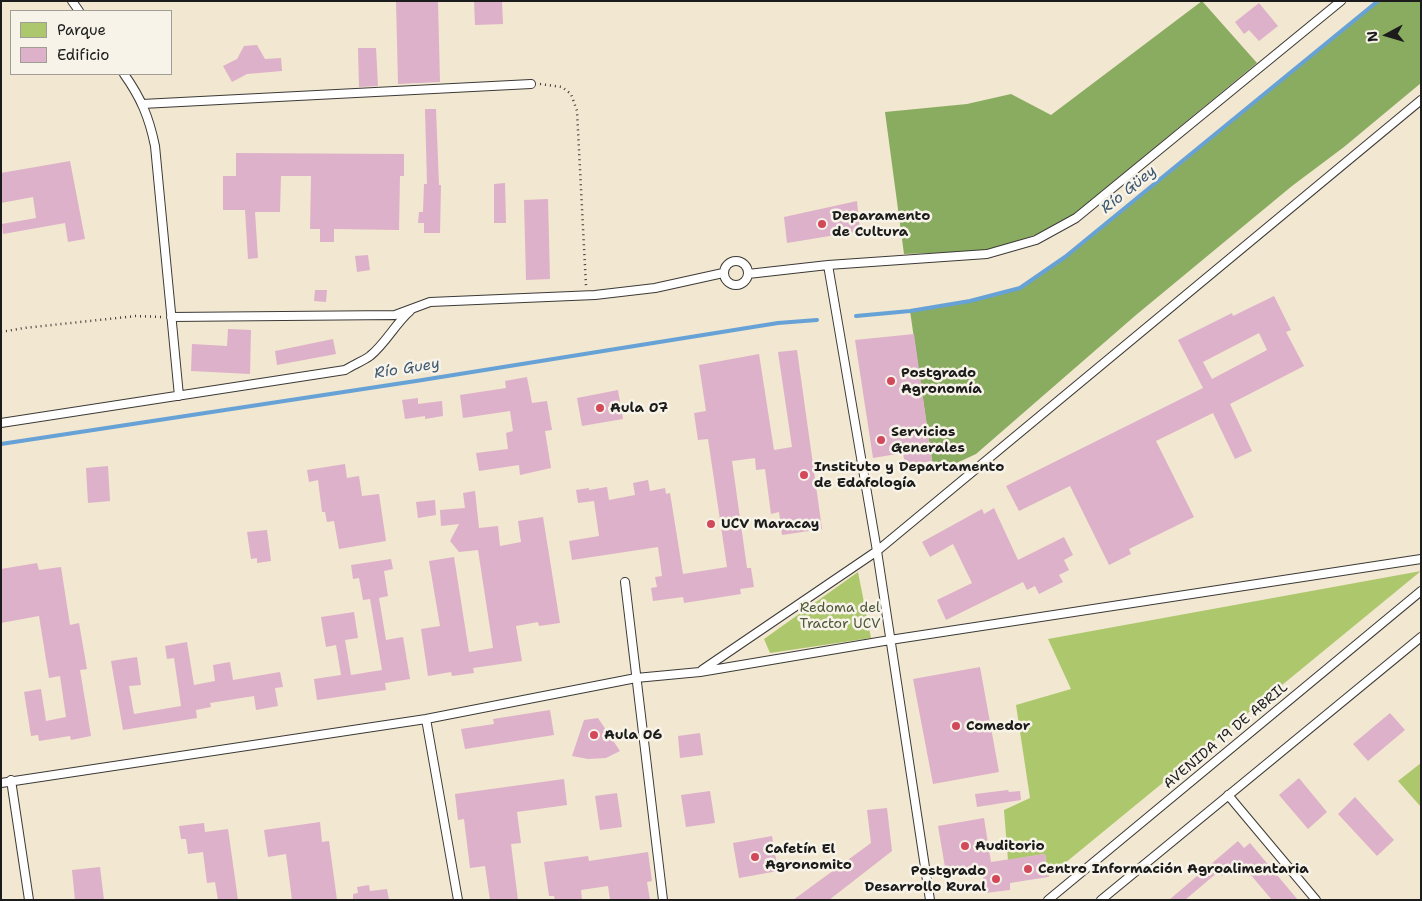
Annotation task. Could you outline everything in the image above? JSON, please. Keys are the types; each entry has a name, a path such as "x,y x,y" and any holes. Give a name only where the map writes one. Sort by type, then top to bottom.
{"lane":[{"path":"748,274 828,265 987,254 1036,240 1076,218 1340,1"},
{"path":"125,75 149,118 156,146 179,396"},
{"path":"142,104 531,84"},
{"path":"700,672 878,551 1421,100"},
{"path":"736,261 745,265 748,274 744,282 736,286 727,282 723,273 727,264 736,261"},
{"path":"828,265 878,551 930,900"},
{"path":"171,317 394,315 430,302 586,296 655,288 723,273"},
{"path":"1,423 345,370 369,356 399,321 414,308"},
{"path":"1,783 426,719 636,678 700,672 890,640 1421,559"},
{"path":"625,582 663,900"},
{"name":"AVENIDA 19 DE ABRIL","path":"1048,900 1421,591"},
{"path":"1101,900 1421,637"},
{"path":"426,719 458,900"},
{"path":"11,780 29,900"},
{"path":"1228,795 1316,900"}],"path":[{"path":"531,84 562,87 571,94 577,111 586,296"},
{"path":"1,332 136,316 171,317"}],"green space":[{"path":"1202,1 1257,63 1074,214 1035,235 987,251 904,254 885,112 967,104 1011,94 1051,115"},
{"path":"1378,1 1421,1 1421,83 1344,147 1292,186 1136,315 976,454 948,467 932,461 910,311 970,301 1020,288 1065,257"},
{"path":"1421,571 1048,877 1045,854 1008,860 1004,810 1030,798 1016,705 1071,689 1048,639"},
{"name":"Redoma del Tractor UCV","path":"858,572 871,638 770,653 764,639"},
{"path":"1421,763 1421,807 1398,781"}],"building":[{"path":"396,1 438,1 440,82 398,84"},
{"path":"474,1 502,1 503,24 475,25"},
{"path":"1259,3 1278,26 1259,41 1249,30 1244,34 1235,22"},
{"path":"257,45 265,59 281,58 282,71 247,74 232,82 223,66 237,59 244,46"},
{"path":"358,48 376,48 378,86 359,87"},
{"path":"425,109 436,109 439,185 441,185 440,233 424,233 424,223 418,223 419,212 423,212 424,184 427,184"},
{"path":"236,153 404,154 404,176 400,176 399,230 334,229 334,242 320,242 320,229 310,229 311,176 281,176 280,212 255,212 258,258 248,259 245,210 223,210 223,176 236,176"},
{"path":"70,161 85,239 68,242 65,223 3,234 2,224 36,218 33,197 1,203 1,173"},
{"path":"505,183 506,223 494,223 494,184"},
{"path":"548,199 550,279 526,280 524,200"},
{"name":"Deparamento de Cultura","path":"857,201 860,231 787,243 784,217"},
{"path":"368,255 370,270 357,272 355,256"},
{"path":"315,290 327,290 326,302 314,301"},
{"path":"1274,296 1291,330 1286,332 1304,366 1230,404 1252,451 1235,459 1213,413 1156,441 1194,517 1129,549 1131,554 1109,565 1070,486 1019,511 1006,486 1203,388 1178,340 1232,313 1233,316","holes":["1259,333 1267,350 1212,379 1203,362"]},
{"path":"228,329 251,330 250,374 191,371 192,344 227,346"},
{"name":"Postgrado Agronomía","path":"914,334 932,461 905,465 903,453 873,458 855,340"},
{"path":"333,339 336,354 277,365 275,351"},
{"name":"Instituto y Departamento de Edafología","path":"797,350 822,529 782,535 779,512 771,514 765,469 756,470 755,458 732,461 747,568 751,568 754,587 740,589 741,594 684,603 683,597 653,601 651,588 657,587 655,577 662,576 658,547 572,560 569,541 599,536 594,501 578,503 576,490 607,487 609,500 635,495 633,483 648,480 650,491 665,488 666,494 670,493 683,574 727,567 708,439 698,440 694,413 706,411 699,365 759,354 774,450 792,447 778,352"},
{"path":"527,377 532,403 547,401 552,430 545,431 551,468 520,475 519,465 479,471 476,453 508,449 506,433 513,431 510,411 463,418 460,395 506,388 505,381"},
{"name":"Aula 07","path":"618,390 623,419 582,426 577,398"},
{"path":"418,398 418,404 442,401 443,416 425,419 425,416 405,419 402,400"},
{"path":"345,464 347,478 359,476 362,496 379,494 386,541 339,549 334,521 327,522 325,512 322,512 318,480 309,482 307,470"},
{"path":"108,466 110,501 88,503 86,468"},
{"path":"475,491 479,528 498,526 500,546 521,542 518,521 543,517 560,623 539,626 538,622 516,626 522,661 473,668 474,673 452,676 451,672 428,676 421,629 440,626 429,561 454,557 469,652 493,648 478,550 459,552 450,541 459,524 441,526 440,510 465,508 463,493"},
{"path":"435,500 436,515 418,518 416,502"},
{"path":"994,508 1018,560 1064,537 1073,555 1064,560 1069,570 1059,575 1063,582 1039,594 1035,586 1027,590 1023,582 946,620 937,600 972,583 953,544 930,557 922,542 982,509 984,514"},
{"path":"267,530 271,561 257,563 257,558 251,559 247,532"},
{"path":"391,559 393,569 384,571 388,596 379,598 386,640 403,637 410,679 385,683 386,690 317,700 314,679 341,675 336,645 326,647 321,617 354,612 358,638 345,640 351,675 382,670 370,599 363,600 359,578 353,579 351,565"},
{"path":"37,563 39,570 61,567 70,625 79,623 87,669 80,670 91,736 71,740 70,736 39,741 38,735 31,736 24,692 41,689 46,721 66,717 60,676 49,678 39,616 1,623 1,569"},
{"path":"187,642 194,685 215,681 213,665 230,662 233,680 280,672 283,687 275,688 278,706 256,710 254,696 210,703 211,707 196,710 197,718 123,730 111,661 137,657 141,685 129,686 134,714 181,706 174,658 167,659 165,646"},
{"name":"Comedor","path":"980,667 999,772 933,784 913,679"},
{"path":"550,710 554,735 465,749 461,729 494,724 493,719"},
{"path":"1390,713 1405,730 1368,761 1353,744"},
{"name":"Aula 06","path":"598,718 620,751 606,758 588,759 572,756 584,720"},
{"path":"700,733 703,755 680,758 678,736"},
{"path":"1299,778 1327,812 1308,829 1279,795"},
{"path":"564,779 567,805 517,812 521,843 511,844 518,900 490,900 485,866 470,868 464,819 458,820 455,794"},
{"path":"1008,790 1009,792 1020,791 1021,800 977,807 975,794"},
{"path":"710,791 715,823 686,827 681,795"},
{"path":"617,793 622,827 600,830 595,796"},
{"path":"1355,797 1394,840 1377,856 1338,814"},
{"path":"887,808 892,851 829,900 793,900 871,843 867,810"},
{"path":"984,818 991,862 1045,854 1048,877 1010,883 1010,890 985,893 982,868 946,873 938,826"},
{"path":"320,822 322,842 329,841 337,900 292,900 286,854 268,857 264,830"},
{"path":"204,823 205,832 228,829 238,900 218,900 215,882 207,883 203,852 188,854 186,839 181,839 179,826"},
{"name":"Cafetín El Agronomito","path":"772,836 778,871 739,878 733,843"},
{"path":"1238,841 1244,848 1250,843 1298,900 1272,900 1239,861 1222,876 1218,872 1185,900 1169,900"},
{"path":"648,852 652,881 647,882 650,900 610,900 608,886 581,890 582,900 555,900 554,896 549,896 544,862 588,856 589,861"},
{"path":"100,867 104,900 75,900 72,870"},
{"path":"369,885 370,891 387,889 389,900 353,900 353,894 358,893 357,887"}],"waterway":[{"name":"Río Güey","path":"856,316 910,311 970,301 1020,288 1065,257 1378,1"},
{"name":"Río Guey","path":"1,444 416,381 778,323 817,320"}],"place":[{"name":"Deparamento de Cultura","path":"822,224"},
{"name":"Postgrado Agronomía","path":"891,381"},
{"name":"Aula 07","path":"600,408"},
{"name":"Servicios Generales","path":"881,440"},
{"name":"Instituto y Departamento de Edafología","path":"804,475"},
{"name":"UCV Maracay","path":"711,524"},
{"name":"Comedor","path":"956,726"},
{"name":"Aula 06","path":"594,735"},
{"name":"Auditorio","path":"965,846"},
{"name":"Cafetín El Agronomito","path":"755,857"},
{"name":"Centro Información Agroalimentaria","path":"1028,869"},
{"name":"Postgrado Desarrollo Rural","path":"996,879"}]}
